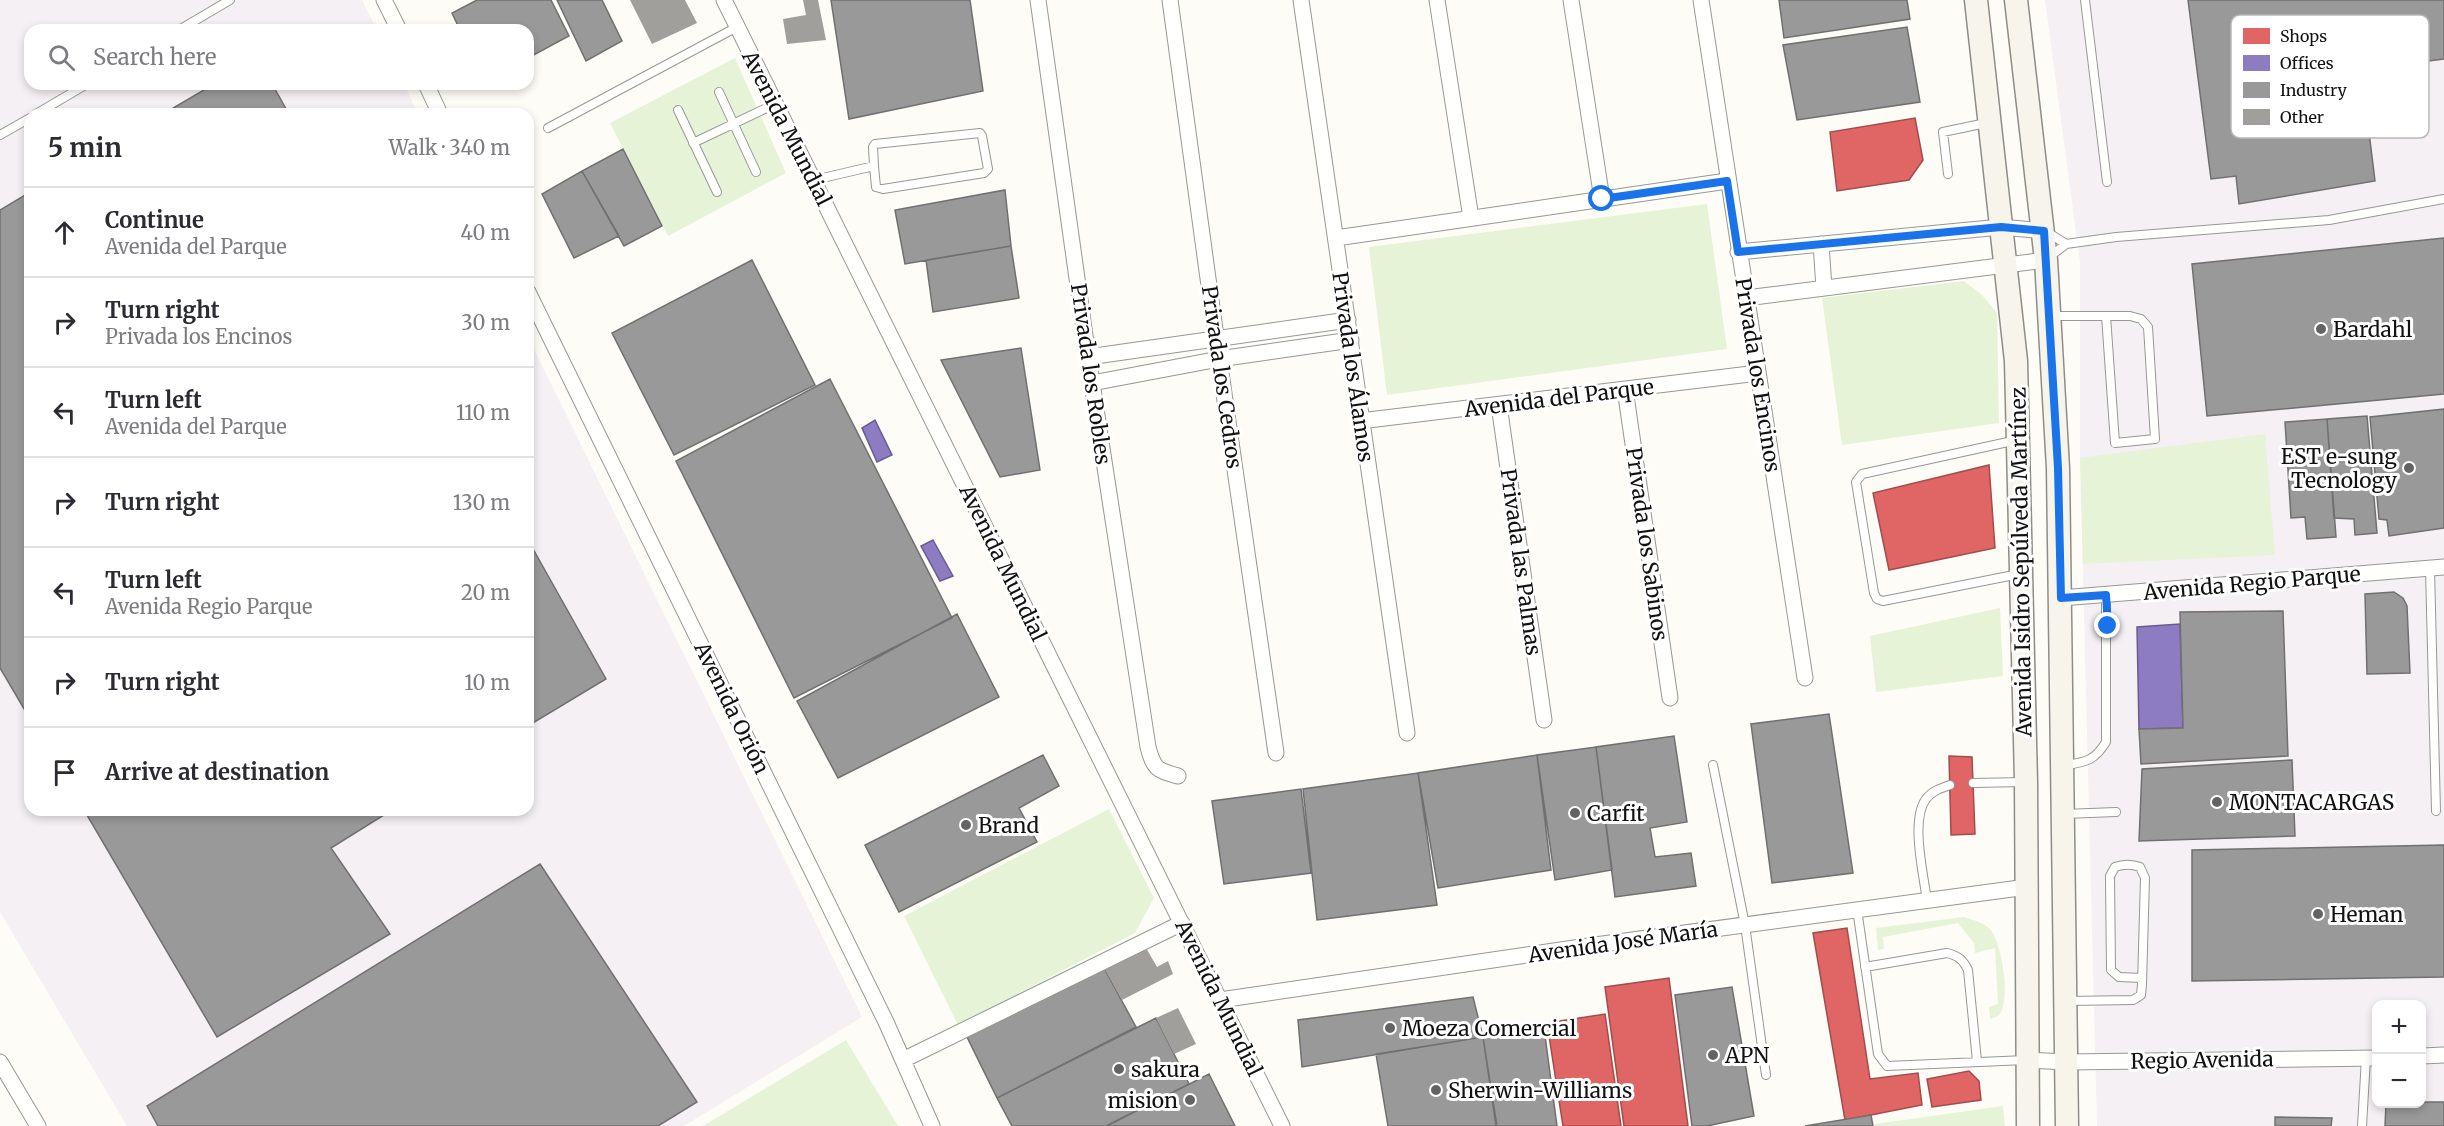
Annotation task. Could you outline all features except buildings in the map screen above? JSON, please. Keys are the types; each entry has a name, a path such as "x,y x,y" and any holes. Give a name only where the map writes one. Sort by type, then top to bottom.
{"main road":[{"name":"Avenida Isidro Sepúlveda Martínez","path":"1976,0 2016,361 2026,782 2028,1126"},
{"name":"Avenida Isidro Sepúlveda Martínez","path":"2016,0 2044,231 2058,468 2067,1126"}],"street":[{"path":"384,0 396,24"},
{"name":"Avenida Mundial","path":"724,0 1282,1126"},
{"name":"Privada los Robles","path":"1038,0 1088,357 1148,747 1159,771 1178,776"},
{"name":"Privada los Cedros","path":"1170,0 1216,340 1276,753"},
{"name":"Privada los Álamos","path":"1301,0 1351,340 1360,422 1407,733"},
{"path":"1437,0 1471,218"},
{"path":"1570,0 1602,199"},
{"name":"Privada los Encinos","path":"1701,0 1805,678"},
{"path":"429,90 437,108"},
{"path":"1335,238 1727,181"},
{"path":"1738,252 2001,227 2044,231"},
{"path":"1821,244 1824,288"},
{"path":"1746,298 2046,260"},
{"name":"Avenida Orión","path":"534,304 903,1060 932,1126"},
{"path":"1088,357 1348,320"},
{"path":"1092,383 1219,359 1351,340"},
{"name":"Avenida del Parque","path":"1360,422 1758,374"},
{"name":"Privada los Sabinos","path":"1625,390 1670,698"},
{"name":"Privada las Palmas","path":"1499,405 1544,720"},
{"name":"Avenida Regio Parque","path":"2061,598 2437,568"},
{"name":"Avenida José María","path":"1220,1000 2027,887"},
{"path":"903,1060 1182,923"},
{"path":"2426,1056 2444,1055"},
{"name":"Regio Avenida","path":"2028,1059 2066,1062 2371,1058"},
{"path":"0,1062 38,1126"}],"lane":[{"path":"189,24 230,0"},
{"path":"2085,0 2107,182"},
{"path":"548,128 737,27"},
{"path":"46,108 77,90"},
{"path":"719,92 756,172"},
{"path":"693,143 776,105"},
{"path":"678,110 717,192"},
{"path":"0,135 24,121"},
{"path":"1948,174 1943,132 1947,129 1991,122"},
{"path":"980,133 988,169 984,173 879,189 875,184 874,165 873,147 875,144 980,133"},
{"path":"814,180 874,165"},
{"path":"2046,260 2066,244 2116,237 2329,220 2444,199"},
{"path":"2044,231 2066,244"},
{"path":"2050,316 2106,316 2130,316 2141,319 2148,327 2155,439 2115,443 2106,316"},
{"path":"2018,440 1862,474 1856,482 1874,593 1877,599 1883,601 2021,574"},
{"path":"2436,811 2437,568"},
{"path":"2063,765 2085,762 2098,754 2106,742 2106,595"},
{"path":"1713,765 1745,925 1766,1075"},
{"path":"1973,783 2026,782"},
{"path":"1928,901 1918,827 1920,812 1931,794 1937,789 1950,785"},
{"path":"2063,814 2116,812"},
{"path":"2065,1001 2133,1000 2140,995 2142,978 2145,878 2140,867 2120,865 2115,867 2110,876 2111,970 2119,977 2142,978"},
{"path":"1857,909 1878,1054 1887,1066 2028,1059"},
{"path":"1865,967 1947,953 1956,955 1968,970 1977,1061"},
{"path":"2362,1126 2371,1058"}],"shaded area":[{"path":"0,0 362,0 374,24 24,24 24,90 407,90 415,108 24,108 24,816 534,816 534,349 862,1017 684,1126 127,1126 0,912"},
{"path":"2045,0 2444,0 2444,1126 2097,1126 2080,458 2080,262"}],"green space":[{"path":"735,58 786,173 668,236 610,123"},
{"path":"1707,204 1727,349 1387,395 1369,247"},
{"path":"1964,281 1982,295 1997,313 1999,423 1842,445 1822,298"},
{"path":"2265,434 2275,555 2083,564 2080,458"},
{"path":"2000,608 2003,676 1876,692 1870,636"},
{"path":"1109,809 1154,898 1135,933 958,1025 904,916"},
{"path":"1964,917 1990,929 2001,957 2005,982 2004,1004 1998,1016 1990,1019 1989,1007 1998,1004 1995,948 1975,953 1974,943 1958,923 1883,937 1884,949 1878,950 1876,928"},
{"path":"846,1040 898,1126 703,1126"},
{"path":"2003,1106 2005,1126 1875,1126 1875,1124"}],"place":[{"name":"Bardahl","path":"2321,329"},
{"name":"EST e-sung Tecnology","path":"2409,468"},
{"name":"MONTACARGAS","path":"2217,802"},
{"name":"Carfit","path":"1575,813"},
{"name":"Brand","path":"966,825"},
{"name":"Heman","path":"2318,914"},
{"name":"Moeza Comercial","path":"1390,1028"},
{"name":"APN","path":"1713,1055"},
{"name":"sakura","path":"1119,1069"},
{"name":"Sherwin-Williams","path":"1436,1090"},
{"name":"mision","path":"1190,1100"}],"route":[{"path":"1602,199 1727,181 1738,252 2001,227 2044,231 2058,468 2061,598 2106,595 2108,626"}]}
